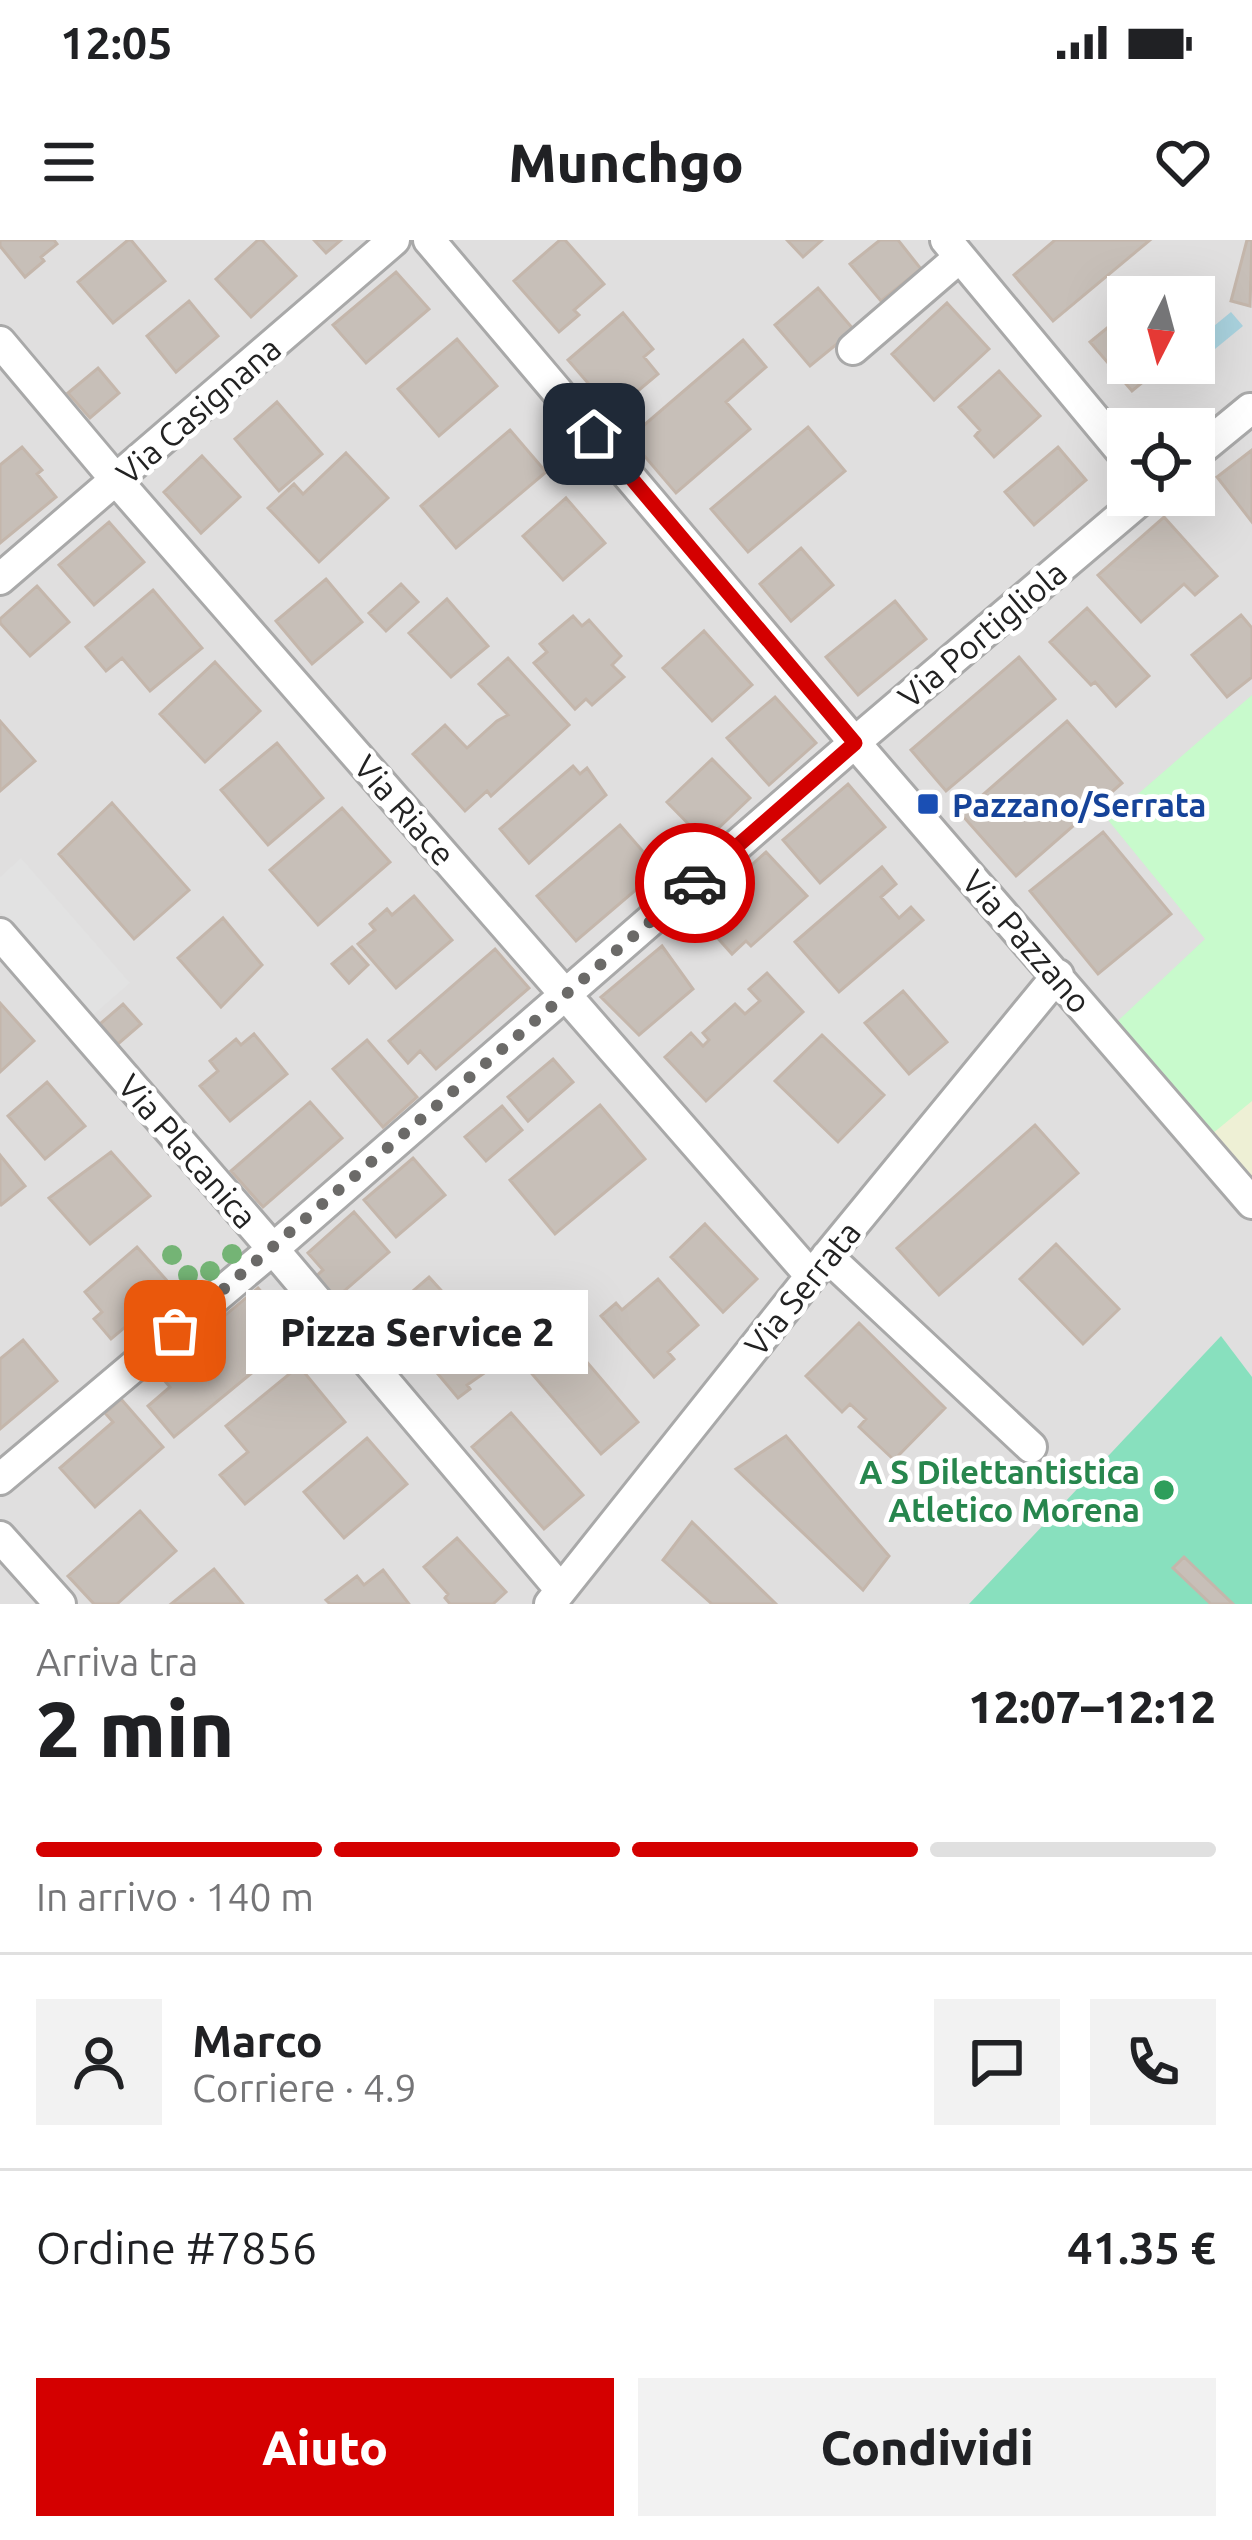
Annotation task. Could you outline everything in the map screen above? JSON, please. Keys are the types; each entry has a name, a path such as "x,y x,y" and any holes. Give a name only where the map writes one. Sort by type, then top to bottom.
{"street":[{"name":"Via Casignana","path":"0,579 394,240"},
{"name":"Via Pazzano","path":"429,240 1252,1203"},
{"path":"853,349 953,249 1107,434"},
{"name":"Via Riace","path":"0,342 567,995 819,1266 1031,1447"},
{"path":"1215,438 1250,409"},
{"name":"Via Portigliola","path":"0,1479 1120,516"},
{"name":"Via Placanica","path":"0,934 273,1249 555,1597"},
{"name":"Via Serrata","path":"555,1597 1058,976"},
{"path":"0,1537 59,1604"}],"shaded area":[{"path":"0,240 1252,240 1252,1604 0,1604"},
{"path":"21,858 130,983 92,1016 0,912 0,877"}],"green space":[{"path":"1252,695 1252,1101 1201,1143 1106,1032 1205,939 1108,820"},
{"path":"1252,1099 1252,1180 1212,1131"},
{"name":"A S Dilettantistica Atletico Morena","path":"1221,1336 1252,1377 1252,1604 969,1604"}],"water":[{"path":"1231,312 1243,326 1215,349 1215,325"}],"building":[{"path":"0,240 54,240 57,244 25,277"},
{"path":"128,240 165,281 113,323 78,282"},
{"path":"258,240 296,276 251,317 216,279"},
{"path":"314,240 341,240 326,253"},
{"path":"560,240 604,284 574,310 579,315 559,332 514,281"},
{"path":"787,240 822,240 803,257"},
{"path":"880,240 898,240 921,269 881,301 850,264"},
{"path":"1055,240 1150,240 1053,321 1014,275"},
{"path":"1247,240 1252,240 1250,306 1231,301"},
{"path":"396,272 429,309 366,363 333,325"},
{"path":"818,288 854,330 810,366 775,325"},
{"path":"189,301 218,336 176,372 147,336"},
{"path":"947,303 989,349 934,400 892,354"},
{"path":"623,313 653,349 644,357 658,374 613,412 568,360"},
{"path":"1107,328 1107,362 1090,342"},
{"path":"457,339 497,386 439,436 398,389"},
{"path":"743,340 766,367 726,402 750,429 676,493 629,438"},
{"path":"98,368 119,393 90,418 68,393"},
{"path":"999,371 1040,416 994,457 975,436 980,430 959,407"},
{"path":"277,402 322,454 279,491 235,439"},
{"path":"808,427 845,471 748,552 711,509"},
{"path":"510,430 546,472 456,548 421,506"},
{"path":"22,447 42,470 37,474 56,497 0,543 0,465"},
{"path":"1058,447 1086,480 1034,525 1005,492"},
{"path":"1252,450 1252,522 1217,477"},
{"path":"346,453 388,498 319,562 268,508 294,484 303,494"},
{"path":"202,456 240,497 201,533 164,492"},
{"path":"566,498 605,543 563,580 523,536"},
{"path":"1164,517 1217,576 1195,595 1184,584 1141,622 1098,575"},
{"path":"109,522 144,562 94,605 59,565"},
{"path":"801,548 833,585 791,621 760,584"},
{"path":"326,579 362,622 312,664 276,621"},
{"path":"401,584 418,602 386,631 369,613"},
{"path":"37,586 69,622 30,656 0,619"},
{"path":"153,590 202,648 150,691 122,658 106,671 86,647"},
{"path":"447,599 488,646 451,677 409,633"},
{"path":"895,601 926,639 858,695 826,657"},
{"path":"1087,608 1149,676 1116,706 1050,642"},
{"path":"1241,615 1252,628 1252,677 1227,697 1192,655"},
{"path":"573,616 582,626 589,620 621,656 612,665 624,677 592,705 586,699 575,709 534,663 547,652 540,644"},
{"path":"704,631 752,685 712,721 663,668"},
{"path":"1019,657 1055,699 946,791 911,750"},
{"path":"508,658 569,725 491,796 487,791 465,811 413,754 445,725 467,748 508,715 479,684"},
{"path":"215,662 260,711 205,762 160,714"},
{"path":"775,697 816,743 769,785 727,738"},
{"path":"0,721 35,761 0,791"},
{"path":"1067,721 1122,783 1016,876 961,814"},
{"path":"277,743 323,798 268,845 221,790"},
{"path":"712,759 750,798 705,841 667,802"},
{"path":"573,766 580,774 587,768 606,795 529,863 500,829"},
{"path":"848,784 885,827 820,883 783,840"},
{"path":"112,803 189,890 134,939 59,854"},
{"path":"342,808 390,862 318,925 270,870"},
{"path":"620,825 659,870 576,941 537,896"},
{"path":"1103,832 1171,914 1098,974 1030,891"},
{"path":"766,852 807,896 751,946 746,941 732,954 715,935 728,923 710,903"},
{"path":"882,867 896,884 881,897 899,918 911,907 923,920 839,992 795,942"},
{"path":"414,896 452,940 396,988 358,944 375,930 370,924 387,909 392,915"},
{"path":"223,918 262,965 221,1007 178,958"},
{"path":"662,946 693,989 639,1035 601,997"},
{"path":"352,947 368,965 349,983 332,964"},
{"path":"495,949 529,988 436,1069 420,1051 408,1063 389,1041"},
{"path":"767,973 803,1012 706,1101 665,1057 691,1033 703,1046 709,1040 703,1033 735,1004 745,1014 760,1001 749,989"},
{"path":"903,991 947,1042 909,1074 865,1023"},
{"path":"0,1003 34,1041 0,1072"},
{"path":"123,1004 141,1024 118,1044 100,1024"},
{"path":"254,1034 287,1074 230,1121 200,1086 218,1071 210,1061 236,1039 241,1045"},
{"path":"822,1035 884,1095 838,1142 775,1081"},
{"path":"367,1040 417,1097 383,1127 333,1069"},
{"path":"553,1059 573,1082 528,1121 508,1097"},
{"path":"47,1082 85,1126 45,1159 8,1116"},
{"path":"310,1102 342,1138 263,1207 231,1171"},
{"path":"600,1105 645,1159 555,1234 510,1180"},
{"path":"502,1106 522,1130 486,1161 465,1137"},
{"path":"1035,1125 1078,1173 939,1295 897,1248"},
{"path":"111,1152 150,1196 90,1244 49,1198"},
{"path":"0,1155 25,1186 1,1205 0,1204"},
{"path":"413,1158 445,1195 396,1237 364,1200"},
{"path":"354,1212 389,1252 335,1299 315,1277 323,1270 308,1253"},
{"path":"705,1224 757,1279 723,1312 671,1257"},
{"path":"1056,1244 1119,1309 1083,1344 1020,1279"},
{"path":"137,1247 178,1293 137,1329 131,1322 111,1339 94,1319 102,1312 85,1292"},
{"path":"429,1277 459,1310 406,1356 376,1323"},
{"path":"658,1279 698,1325 668,1352 674,1359 654,1377 601,1316 616,1303 622,1310"},
{"path":"258,1288 298,1335 174,1437 148,1406 170,1387 157,1372"},
{"path":"859,1323 945,1408 894,1460 859,1427 866,1419 850,1404 842,1412 806,1376"},
{"path":"557,1327 638,1422 601,1454 520,1360"},
{"path":"468,1337 493,1367 467,1385 470,1389 458,1398 432,1367"},
{"path":"23,1340 57,1381 0,1429 0,1359"},
{"path":"299,1366 345,1422 245,1504 220,1475 248,1452 226,1426"},
{"path":"121,1399 163,1447 95,1507 60,1468 113,1422 105,1413"},
{"path":"511,1413 583,1495 544,1529 472,1447"},
{"path":"786,1436 889,1556 863,1590 736,1469"},
{"path":"367,1438 407,1484 344,1538 304,1492"},
{"path":"140,1511 176,1551 117,1604 94,1604 68,1576"},
{"path":"692,1522 776,1604 712,1604 663,1560"},
{"path":"457,1538 506,1592 493,1604 450,1604 445,1598 448,1594 424,1567"},
{"path":"1184,1557 1233,1604 1211,1604 1173,1568"},
{"path":"214,1569 243,1604 171,1604"},
{"path":"383,1570 409,1604 330,1604 326,1600 357,1576 364,1585"}],"way so far":[{"path":"175,1331 695,883"}],"place":[{"name":"Pazzano/Serrata","path":"928,804"},
{"name":"Pizza Service 2","path":"175,1331"},
{"name":"A S Dilettantistica Atletico Morena","path":"1164,1490"}],"route":[{"path":"594,434 855,743 695,883"}]}
